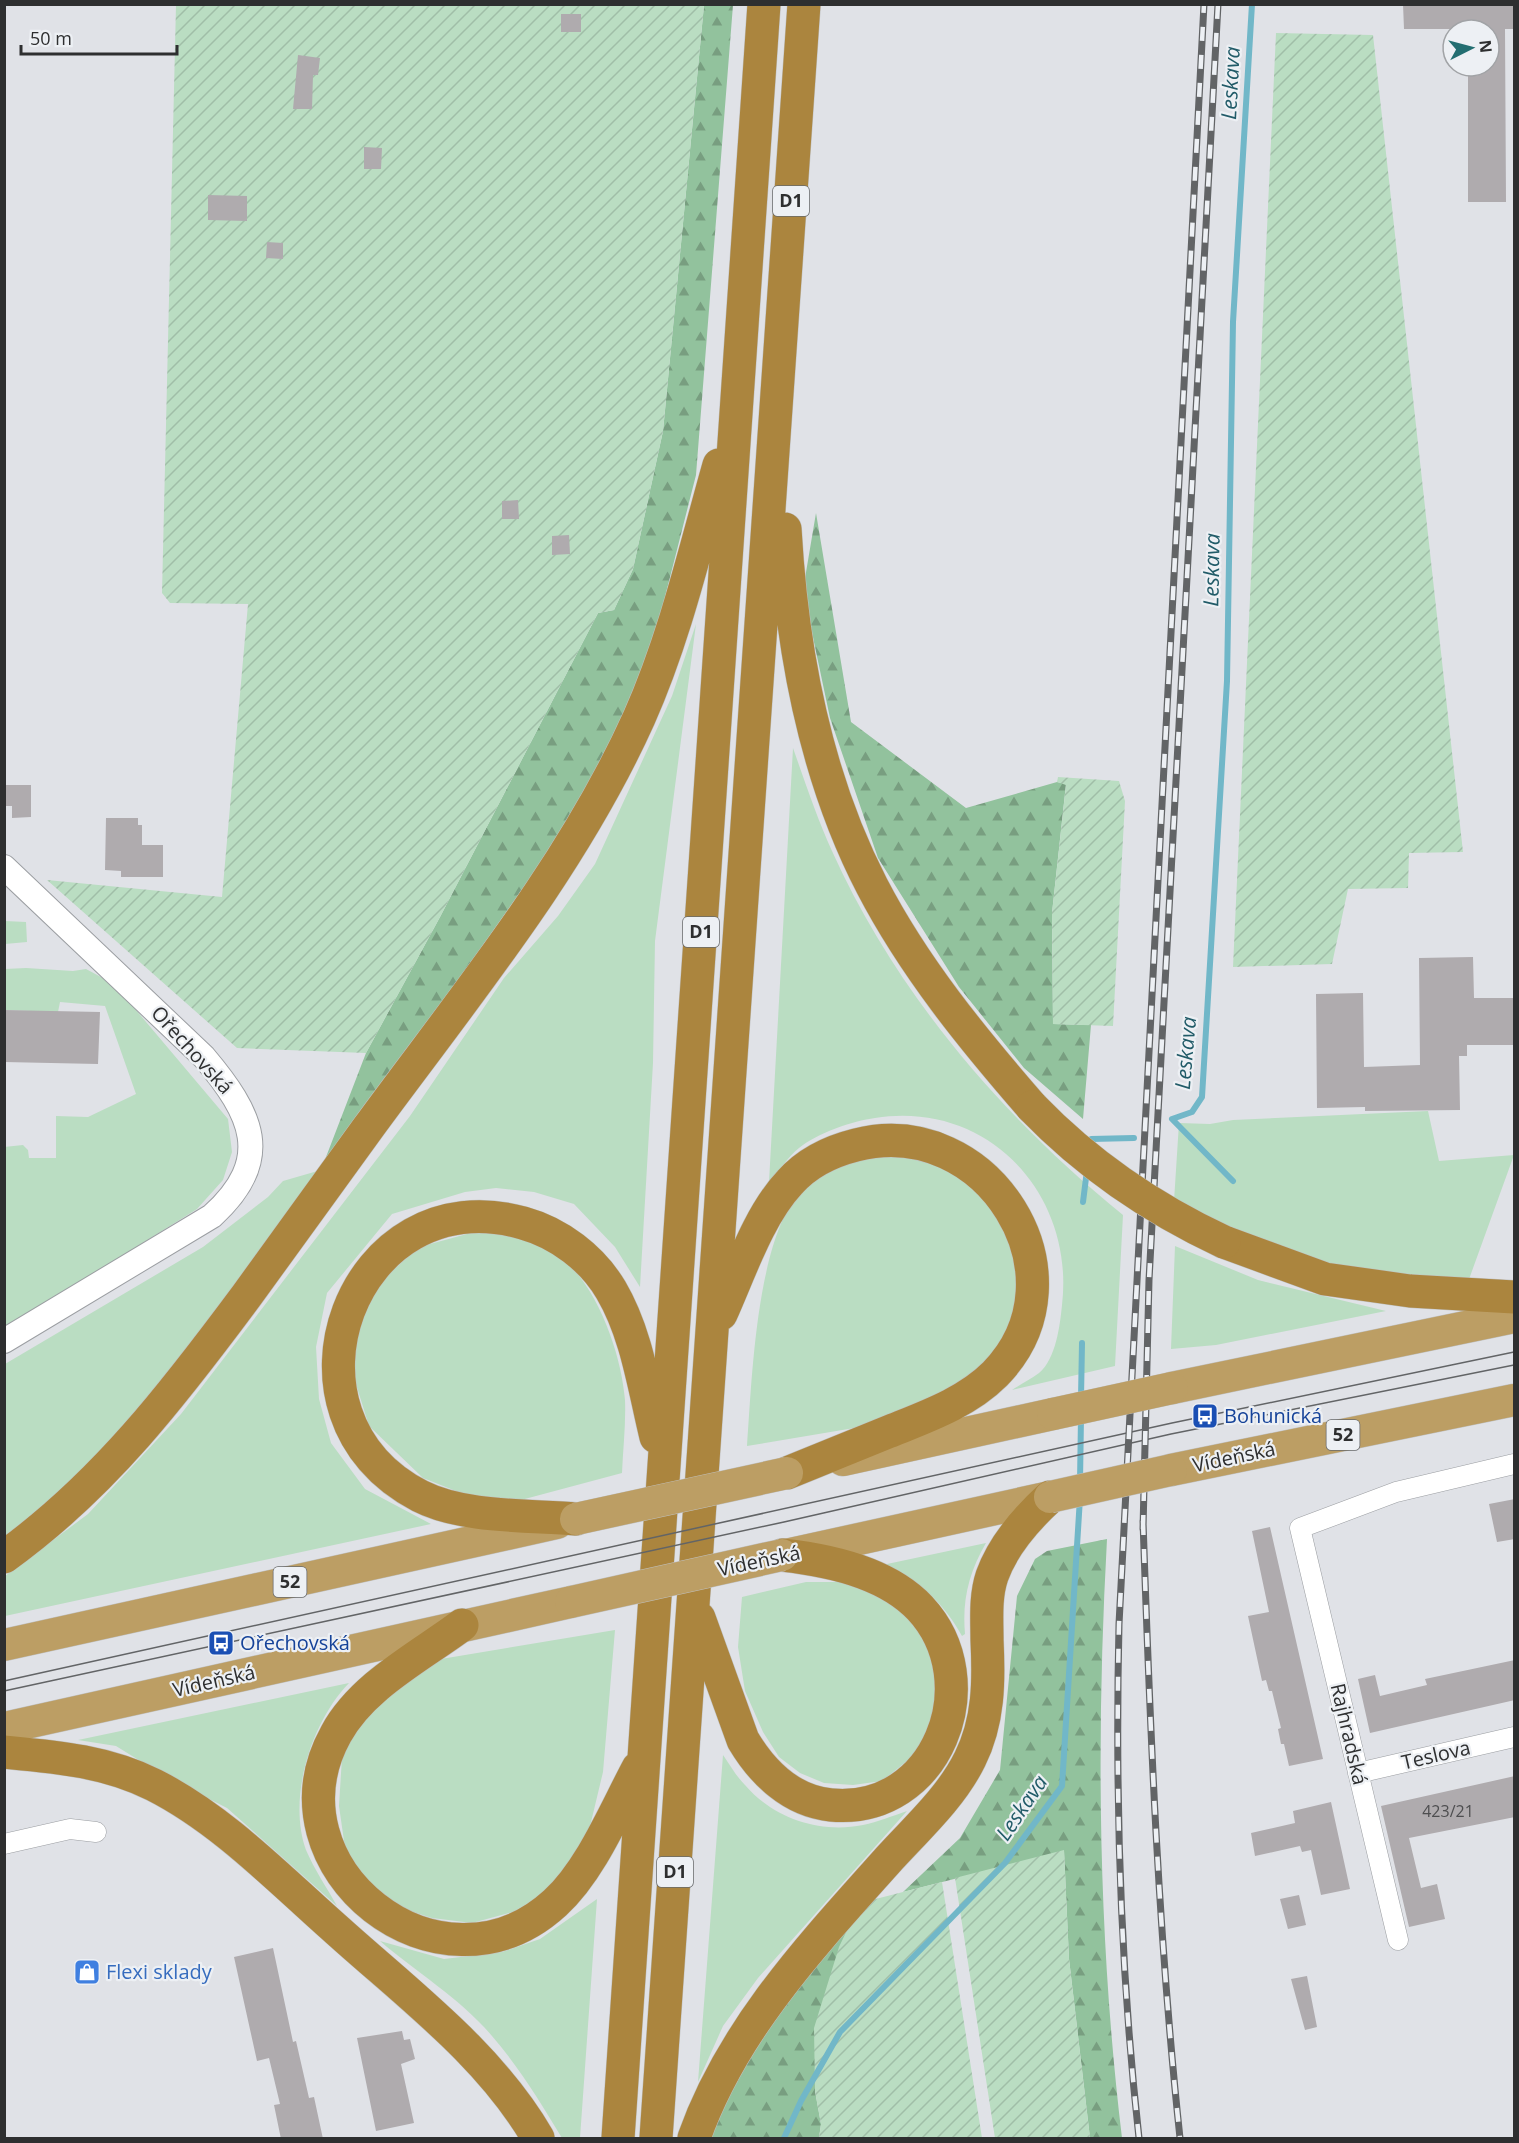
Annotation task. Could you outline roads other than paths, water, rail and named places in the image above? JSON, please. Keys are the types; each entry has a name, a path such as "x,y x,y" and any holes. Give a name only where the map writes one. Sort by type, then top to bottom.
{"highway":[{"name":"D1","path":"618,2139 764,4"},
{"name":"D1","path":"656,2139 804,4"},
{"path":"4,1557 51,1522 101,1476 174,1391 489,964 586,820 639,718 668,644 738,397"},
{"path":"777,397 786,554 808,711 833,794 872,885 895,927 951,1010 1055,1131 1107,1175 1163,1212 1224,1242 1325,1279 1410,1291 1515,1297"},
{"path":"712,1332 768,1211 779,1194 802,1170 823,1157 847,1147 863,1143 900,1140 927,1145 949,1153 970,1165 990,1182 1019,1223 1029,1254 1031,1296 1021,1334 999,1370 959,1401 787,1473"},
{"path":"576,1519 478,1511 439,1504 400,1485 361,1445 345,1413 338,1380 339,1341 343,1320 351,1300 368,1273 390,1250 408,1237 447,1221 490,1217 532,1225 549,1233 583,1256 597,1269 621,1309 632,1338 664,1468"},
{"name":"52","path":"4,1645 1172,1388 1515,1317"},
{"name":"Vídeňská","path":"4,1728 1171,1470 1515,1400"},
{"path":"694,2139 720,2076 764,2006 822,1934 942,1799 971,1759 986,1710 987,1610 992,1577 1020,1526 1050,1497"},
{"path":"694,1605 743,1740 757,1762 776,1781 808,1800 825,1804 860,1804 893,1793 921,1771 932,1756 946,1724 950,1707 950,1672 939,1637 919,1607 876,1579 831,1562 782,1555"},
{"path":"462,1625 357,1704 336,1733 324,1763 320,1812 328,1844 352,1887 376,1910 416,1933 444,1938 492,1935 525,1923 555,1903 579,1876 643,1759"},
{"path":"4,1752 109,1766 155,1786 235,1839 475,2055 515,2102 538,2139"}],"street":[{"name":"Ořechovská","path":"4,867 114,969 204,1057 228,1086 241,1107 250,1129 252,1147 250,1163 240,1183 228,1201 212,1216 4,1341"},
{"name":"Rajhradská","path":"1398,1940 1300,1528 1396,1492 1515,1464"},
{"name":"Teslova","path":"1358,1773 1515,1737"},
{"path":"4,1844 70,1829 96,1832"}],"waterway":[{"name":"Leskava","path":"1233,1181 1172,1119 1192,1112 1202,1097 1227,681 1233,322 1252,4"},
{"name":"Leskava","path":"1090,1145 1091,1139 1134,1138"},
{"name":"Leskava","path":"1083,1202 1087,1170"},
{"name":"Leskava","path":"1081,1398 1082,1343"},
{"name":"Leskava","path":"1080,1482 1081,1417"},
{"name":"Leskava","path":"784,2138 801,2101 840,2032 1005,1863 1062,1786 1080,1498"}],"tram line":[{"path":"4,1681 1172,1423 1514,1352"},
{"path":"4,1691 784,1522 1171,1434 1514,1365"}],"railway":[{"path":"1139,2138 1127,2010 1120,1881 1119,1624 1204,4"},
{"path":"1143,1529 1149,1280 1218,4"},
{"path":"1143,1521 1160,1907 1180,2138"}],"place":[{"name":"Bohunická","path":"1205,1416"},
{"name":"Ořechovská","path":"221,1643"},
{"name":"Flexi sklady","path":"87,1972"}]}
